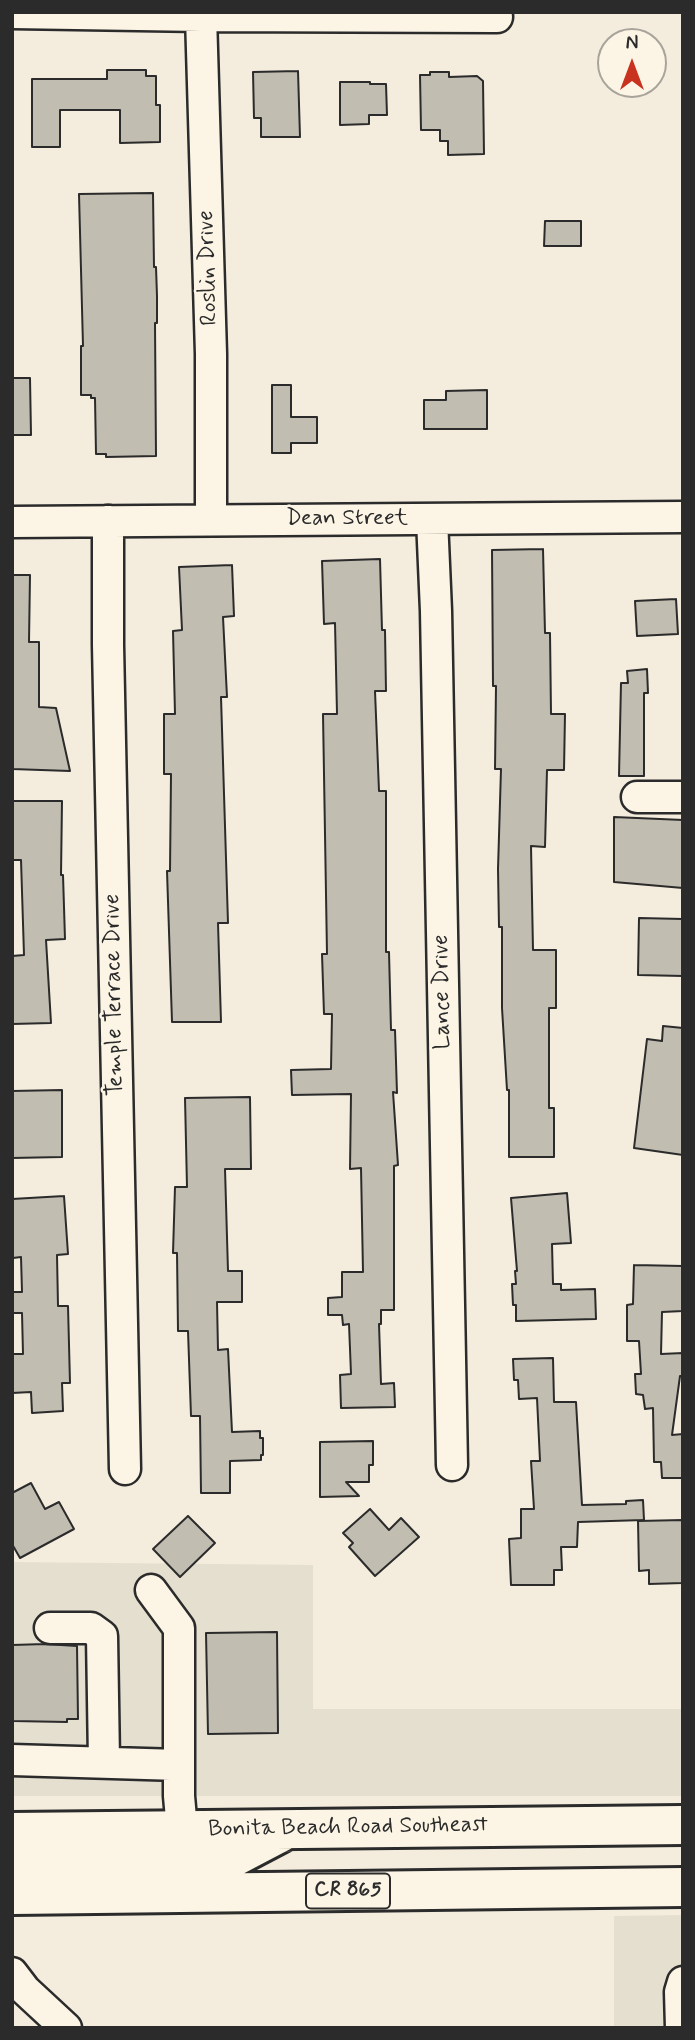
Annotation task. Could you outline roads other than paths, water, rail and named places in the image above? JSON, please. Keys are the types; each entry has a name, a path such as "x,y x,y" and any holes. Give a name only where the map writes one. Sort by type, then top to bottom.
{"main road":[{"name":"Bonita Beach Road Southeast","path":"12,1832 683,1825"},
{"path":"12,1869 221,1864 287,1829"},
{"name":"CR 865","path":"12,1895 683,1887"}],"street":[{"path":"12,13 497,17"},
{"name":"Roslin Drive","path":"201,16 211,354 211,520"},
{"name":"Dean Street","path":"12,522 683,517"},
{"name":"Lance Drive","path":"432,519 452,1465"},
{"name":"Temple Terrace Drive","path":"108,521 108,659 125,1469"},
{"path":"637,797 683,797"},
{"path":"151,1590 179,1628 179,1796 182,1830"},
{"path":"50,1628 91,1628 102,1636 104,1761"},
{"path":"12,1760 179,1765"},
{"path":"12,1973 25,1990 66,2028"},
{"path":"681,2028 680,1992 683,1982"}]}
